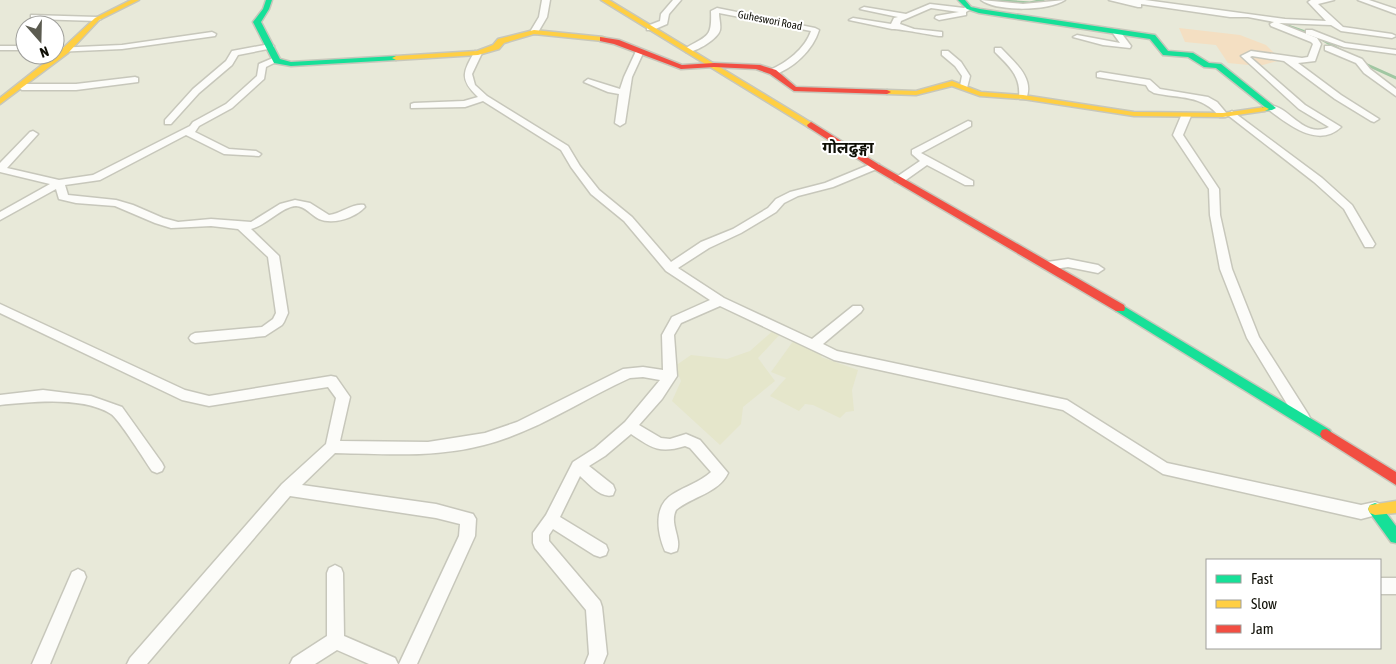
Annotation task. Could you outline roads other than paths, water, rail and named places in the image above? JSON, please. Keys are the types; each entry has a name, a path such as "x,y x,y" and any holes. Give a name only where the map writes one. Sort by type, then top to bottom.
{"street":[{"path":"65,47 97,19 136,0"},
{"path":"268,0 266,9 257,22 276,60 281,63 312,64 379,58 478,53 496,47 501,41 534,32 590,37 616,42 681,67 714,65 756,67 773,72 794,88 808,90 916,93 952,83 964,86 980,94 1023,97 1134,114 1186,116 1228,114 1272,108"},
{"path":"534,32 544,18 546,0"},
{"path":"604,0 837,140 875,166 1047,266 1378,466 1396,479"},
{"path":"650,28 664,22 666,14 677,0"},
{"path":"985,0 1016,7 1034,7 1061,0"},
{"path":"1009,0 1033,0"},
{"path":"1114,0 1154,9 1278,22 1329,23 1331,21"},
{"path":"1131,0 1189,10 1263,17 1344,45 1396,52"},
{"path":"1330,0 1312,2 1342,30 1392,36"},
{"path":"1362,0 1396,12"},
{"path":"896,26 897,20 936,6 965,6 1152,37 1166,53 1190,55 1207,65 1218,66 1272,108 1310,133 1324,132 1336,127 1302,107 1245,56 1251,54 1302,61 1312,59 1316,44"},
{"path":"939,18 965,12 965,6"},
{"path":"864,9 906,16"},
{"name":"Guheswori Road","path":"689,50 712,36 716,30 714,16 717,10 816,30 814,36 792,62 783,69 773,72"},
{"path":"65,18 97,19"},
{"path":"853,20 939,34"},
{"path":"1278,22 1309,37 1316,44 1359,61 1367,71 1396,93"},
{"path":"1078,37 1103,44 1127,46 1116,32"},
{"path":"65,51 122,47 212,34"},
{"path":"168,122 196,90 229,63 235,53 270,46"},
{"path":"0,48 15,48"},
{"path":"998,50 1021,75 1025,88 1023,97"},
{"path":"620,123 628,77 640,51"},
{"path":"478,53 468,74 471,86 484,98 565,148 576,167 595,192 628,219 670,268 720,301 834,355 1067,405 1163,468 1361,512 1396,507"},
{"path":"945,53 958,64 966,76 964,86"},
{"path":"1287,59 1338,97 1374,119"},
{"path":"33,134 0,169 58,183 96,178 192,128 229,106 261,77 262,66 276,60"},
{"path":"0,102 6,95 22,87 45,65"},
{"path":"1100,75 1142,80 1150,83 1152,88 1157,91 1205,99 1214,104 1318,180 1348,207 1368,244"},
{"path":"22,87 76,87 135,80"},
{"path":"588,82 611,90 624,92"},
{"path":"414,106 465,104 484,98"},
{"path":"1186,116 1178,135 1214,189 1215,215 1226,269 1238,302 1253,338 1307,424"},
{"path":"968,124 915,152 926,161 954,173 969,183"},
{"path":"192,128 189,133 196,138 227,152 256,154"},
{"path":"899,180 926,161"},
{"path":"670,268 705,245 737,231 772,210 780,201 794,194 829,185 875,166"},
{"path":"0,217 58,183"},
{"path":"58,183 63,197 75,201 113,202 128,206 164,223 177,225 217,223 242,226 254,224 289,204 297,202 304,203 322,218 329,219 337,218 360,207"},
{"path":"196,338 265,331 278,322 282,314 273,256 242,226"},
{"path":"1047,266 1068,263 1098,269"},
{"path":"594,664 598,654 594,607 541,543 541,533 551,520 578,466 600,452 630,426 657,395 670,376 668,335 676,320 720,301"},
{"path":"0,308 182,396 209,401 331,381 342,398 332,448 287,489 136,664"},
{"path":"813,345 857,309"},
{"path":"332,448 401,449 448,445 485,439 532,420 628,373 643,372 670,376"},
{"path":"0,400 43,395 91,400 117,411 157,467"},
{"path":"630,426 658,444 670,445 686,440 695,444 721,473 715,479 670,504 664,513 671,546"},
{"path":"578,466 608,490"},
{"path":"287,489 436,511 468,519 467,536 408,664"},
{"path":"1375,510 1396,537"},
{"path":"551,520 600,550"},
{"path":"335,573 336,641"},
{"path":"41,664 78,578"},
{"path":"1381,586 1396,586"},
{"path":"299,664 336,641"},
{"path":"336,641 389,664"}],"waterway":[{"path":"990,0 1030,3 1043,0"},
{"path":"1276,22 1311,34"},
{"path":"1320,38 1343,52"},
{"path":"1363,63 1396,78"}],"district":[{"name":"गोलढुङ्गा","path":"848,147"}]}
